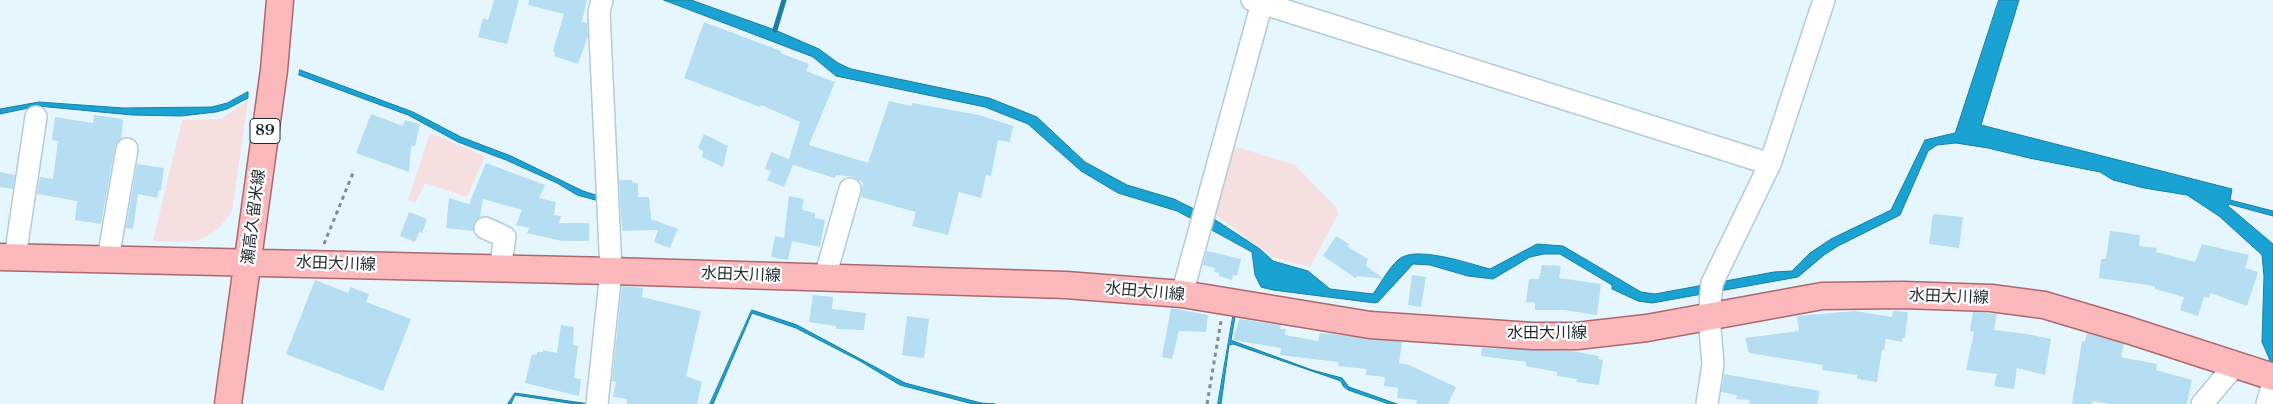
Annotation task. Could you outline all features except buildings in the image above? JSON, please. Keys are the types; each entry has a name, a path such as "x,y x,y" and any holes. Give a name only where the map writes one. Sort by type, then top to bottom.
{"main road":[{"name":"瀬高久留米線","path":"228,404 274,70 280,0"},
{"name":"水田大川線","path":"8,250 108,259 611,271 1066,285 1182,294 1370,325 1533,336 1578,336 1647,328 1710,297 1904,295 1991,298 2044,305 2235,365 2271,390"}],"street":[{"path":"597,404 611,271 599,13 602,0"},
{"path":"1707,404 1713,364 1710,297 1770,164 1824,0"},
{"path":"1182,294 1257,2 1307,8 1770,164"},
{"path":"8,250 36,117"},
{"path":"108,259 127,150"},
{"path":"825,277 850,189"},
{"path":"485,228 505,237 500,268"},
{"path":"2202,404 2235,365"}],"path":[{"path":"323,246 354,173"},
{"path":"1207,404 1224,302"}],"shaded area":[{"path":"248,100 232,211 215,231 198,240 189,242 153,241 182,120 221,119"},
{"path":"430,133 485,156 467,197 425,183 415,203 408,200"},
{"path":"1230,145 1295,165 1336,207 1338,214 1310,267 1273,257 1210,211"}],"water":[{"path":"664,0 691,0 775,30 819,49 838,63 851,69 989,98 1037,117 1085,162 1127,185 1174,199 1194,209 1190,218 1177,211 1118,193 1081,171 1028,124 985,107 836,76 813,57"},
{"path":"1999,0 2019,0 1981,125 2232,189 2230,200 2273,211 2273,216 2229,204 2228,206 2273,244 2273,381 2269,358 2262,342 2264,276 2262,255 2219,216 2187,195 2144,188 2113,180 2100,172 1956,143 1937,145 1928,151 1900,215 1838,246 1798,277 1652,303 1638,301 1612,289 1612,285 1560,254 1544,254 1530,257 1493,279 1468,276 1430,265 1413,264 1375,303 1273,290 1261,287 1255,275 1252,252 1208,228 1214,219 1260,249 1273,261 1308,271 1330,289 1373,294 1391,268 1398,260 1406,256 1429,254 1490,269 1537,244 1563,246 1641,292 1655,294 1774,272 1792,271 1810,253 1831,239 1891,210 1925,140 1955,133"},
{"path":"300,70 413,112 461,137 511,156 583,191 602,197 599,201 577,195 557,183 506,160 458,142 408,115 299,75"},
{"path":"248,92 248,98 227,109 181,116 132,115 38,106 0,114 0,109 39,102 123,108 212,107 227,103"},
{"path":"752,310 797,325 905,383 981,403 995,404 973,404 900,385 860,361 796,328 752,313 713,404 710,404"},
{"path":"1233,317 1235,317 1231,340 1312,370 1342,378 1349,387 1397,404 1389,404 1348,390 1341,381 1233,344 1229,345 1221,404 1218,404"},
{"path":"515,393 589,404 575,404 515,395 511,404 508,404"}],"waterway":[{"path":"775,30 784,0"}]}
